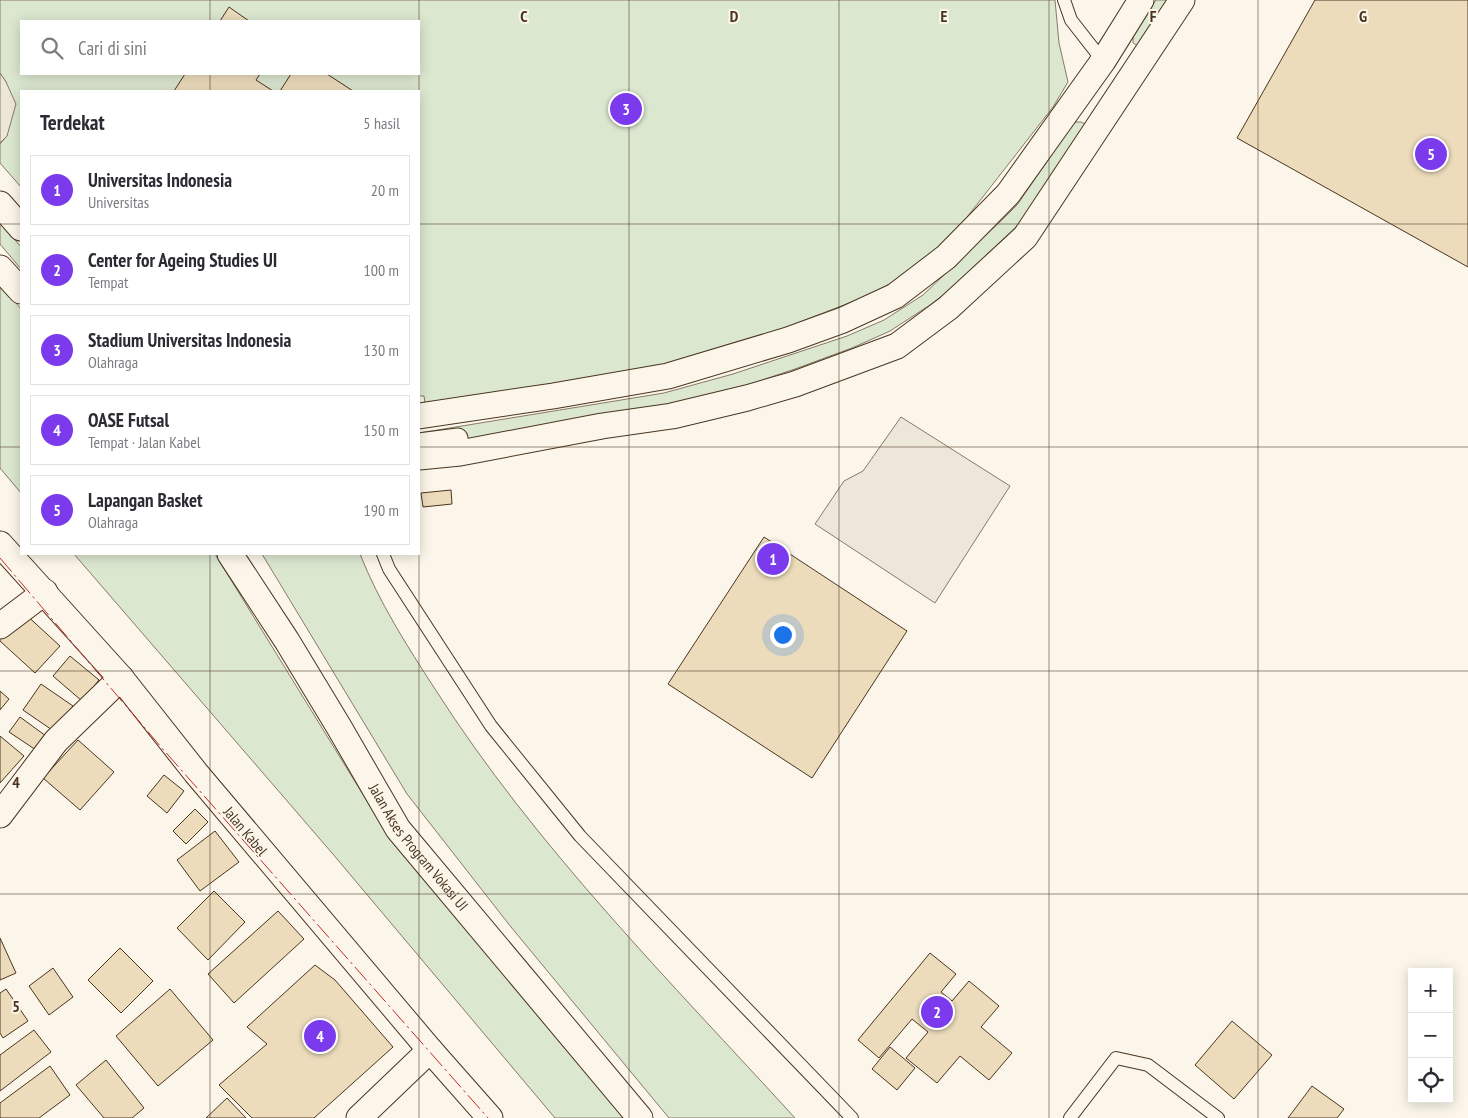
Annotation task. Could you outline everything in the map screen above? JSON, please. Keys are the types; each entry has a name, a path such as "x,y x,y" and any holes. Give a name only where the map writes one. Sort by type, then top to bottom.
{"street":[{"path":"420,416 553,396 668,376 788,340 843,320 895,296 946,257 1008,194 1103,60 1141,0"},
{"path":"420,457 460,453 602,426 672,416 794,384 897,346 948,308 1025,238 1182,0"},
{"path":"0,204 20,227"},
{"path":"0,268 20,290"},
{"path":"420,443 458,438 460,453"},
{"name":"Jalan Kabel","path":"0,544 121,678 196,773 430,1050 490,1118"},
{"name":"Jalan Akses Program Vokasi UI","path":"231,555 287,641 398,829 640,1118"},
{"path":"0,626 45,592"},
{"path":"0,815 56,741 121,678"},
{"path":"359,1118 430,1050"}],"lane":[{"path":"1064,0 1071,20 1103,60"},
{"path":"383,555 389,569 491,726 580,836 852,1118"},
{"path":"1070,1118 1116,1058 1148,1064 1218,1118"}],"green space":[{"path":"0,0 1055,0 1059,43 1068,82 1053,107 950,239 912,272 867,296 764,336 644,373 426,410 424,396 420,396 420,90 20,90 20,186 0,163 0,144 7,136 6,82 0,73"},
{"path":"1156,0 1173,0 1139,47 1133,43 1133,36"},
{"path":"1076,122 1085,124 1018,225 947,292 890,331 852,348 795,369 738,388 668,406 420,448 420,433 664,393 733,374 847,336 884,320 923,295 1017,205"},
{"path":"0,222 20,246 20,268 0,244"},
{"path":"0,284 20,308 20,492 0,468"},
{"path":"75,555 216,555 383,827 562,1045 626,1118 555,1118 332,853"},
{"path":"263,555 360,555 385,606 414,657 474,747 516,803 560,858 652,963 795,1118 669,1118 511,927 407,794"}],"shaded area":[{"path":"0,73 16,104 7,136 0,143"},
{"path":"901,417 1010,486 935,603 815,524 844,481 863,471"}],"building":[{"path":"1315,0 1468,0 1468,267 1237,138"},
{"path":"229,7 248,20 221,20"},
{"path":"184,75 259,75 256,80 271,90 175,90"},
{"path":"290,75 329,75 351,90 281,90"},
{"path":"451,490 452,504 423,507 421,493"},
{"path":"764,537 907,631 812,778 668,684"},
{"path":"23,612 60,646 35,673 0,641 0,637"},
{"path":"70,656 99,680 82,701 53,676"},
{"path":"41,684 73,706 55,732 23,710"},
{"path":"0,691 9,699 0,710"},
{"path":"20,717 46,736 36,750 9,732"},
{"path":"0,736 24,756 0,783"},
{"path":"78,740 114,772 80,810 43,778"},
{"path":"164,775 184,791 167,813 147,796"},
{"path":"195,809 208,822 186,844 173,831"},
{"path":"215,831 239,862 200,891 177,860"},
{"path":"214,891 245,922 208,960 177,928"},
{"path":"278,911 304,939 234,1003 208,974"},
{"path":"0,938 16,973 0,980"},
{"path":"120,948 153,981 121,1013 88,980"},
{"path":"930,953 956,974 941,992 952,1001 969,981 999,1006 981,1027 1012,1053 989,1080 960,1056 937,1083 906,1058 928,1032 912,1019 879,1058 858,1040"},
{"path":"315,965 335,980 393,1047 314,1118 252,1118 219,1085 267,1044 247,1027"},
{"path":"53,968 73,997 49,1015 29,986"},
{"path":"6,989 28,1021 3,1038 0,1033 0,993"},
{"path":"170,989 213,1040 158,1086 116,1036"},
{"path":"1232,1021 1272,1055 1234,1099 1195,1065"},
{"path":"34,1030 51,1052 0,1091 0,1055"},
{"path":"890,1047 915,1068 897,1090 872,1069"},
{"path":"106,1060 144,1108 132,1118 104,1118 76,1085"},
{"path":"50,1066 70,1095 39,1118 0,1118 0,1103"},
{"path":"1312,1086 1344,1109 1337,1118 1288,1118"},
{"path":"227,1098 246,1118 206,1118"}],"power":[{"path":"0,558 161,747 488,1118"}],"place":[{"name":"Stadium Universitas Indonesia","path":"626,109"},
{"name":"Lapangan Basket","path":"1431,154"},
{"name":"Universitas Indonesia","path":"773,559"},
{"name":"Center for Ageing Studies UI","path":"937,1012"},
{"name":"OASE Futsal","path":"320,1036"}]}
